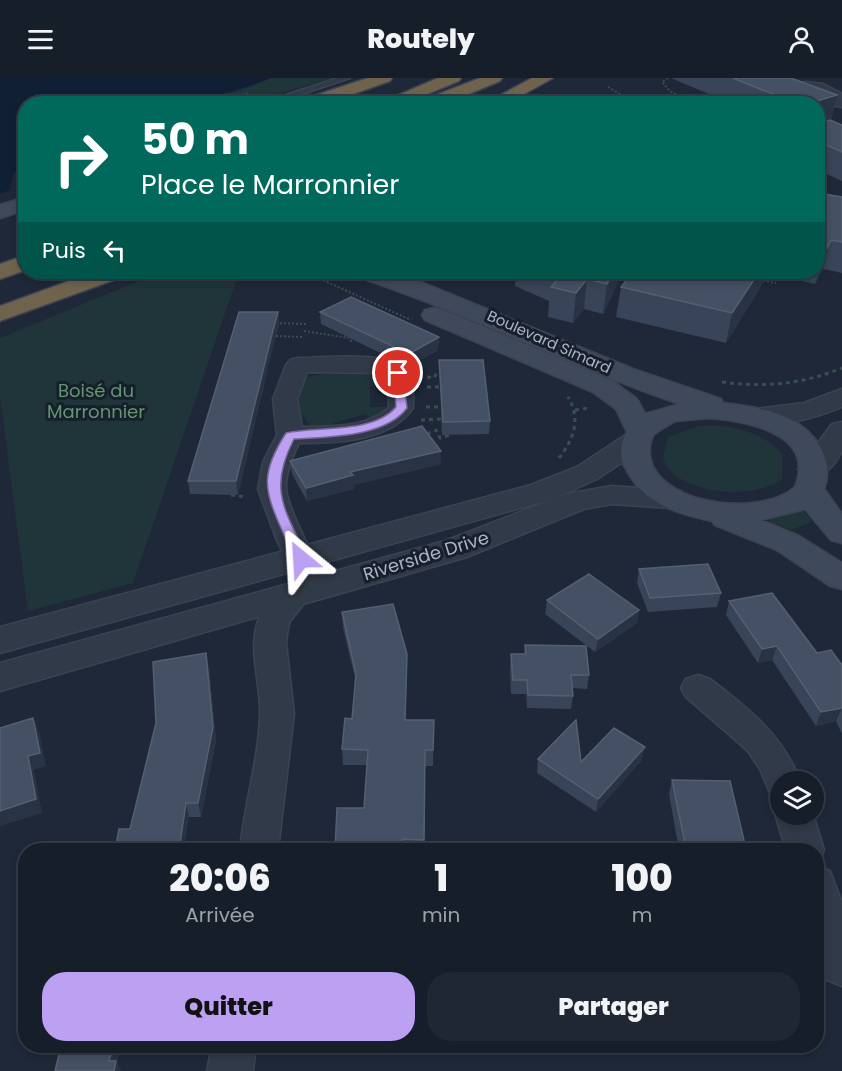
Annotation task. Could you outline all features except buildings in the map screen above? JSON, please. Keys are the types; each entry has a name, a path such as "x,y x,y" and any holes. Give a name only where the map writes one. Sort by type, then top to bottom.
{"highway":[{"path":"331,96 384,78"},
{"path":"407,96 453,78"},
{"path":"449,96 494,78"},
{"path":"508,96 545,78"},
{"path":"0,251 18,244"},
{"path":"0,272 18,265"},
{"path":"0,314 95,279"}],"main road":[{"path":"0,212 18,206"},
{"name":"Boulevard Simard","path":"365,279 397,298 457,326 602,386 627,405 639,436"},
{"name":"Boulevard Simard","path":"390,279 417,287 480,312 656,387 746,414"},
{"path":"842,533 823,513 811,479 807,450 797,437 781,426 746,414 710,410 677,413 654,420 639,436 635,452 639,470 655,488 683,502 788,543 842,578"},
{"path":"683,502 729,512 764,511 792,503 811,479"}],"street":[{"path":"260,843 277,714 274,665 270,643 273,622 306,592 301,559 290,538 272,489 276,462 290,435 285,399 298,365 382,364 391,368 400,377 402,408 394,417 343,433 290,435"},
{"path":"746,414 809,411 842,397"},
{"path":"811,479 842,430"},
{"name":"Riverside Drive","path":"0,640 560,486 601,465 639,436"},
{"name":"Riverside Drive","path":"0,677 471,544 558,508 589,498 612,495 683,502"},
{"path":"698,688 755,733 777,763 780,771"},
{"path":"797,825 803,843"},
{"path":"824,909 842,966"},
{"path":"230,1071 233,1053"}],"lane":[{"path":"288,96 346,78"}],"path":[{"path":"668,78 662,82 666,88 680,96"},
{"path":"608,87 623,96"},
{"path":"756,280 776,283"},
{"path":"273,325 306,324"},
{"path":"304,331 349,338 355,349"},
{"path":"276,336 303,337"},
{"path":"716,381 758,386 798,382 842,368"},
{"path":"423,376 434,378 437,372 445,373"},
{"path":"422,420 441,419"},
{"path":"427,434 436,430 441,438 450,435"}],"green space":[{"path":"271,78 333,78 270,96 214,96 239,91"},
{"name":"Boisé du Marronnier","path":"144,279 237,279 133,583 28,611 0,396 0,338"},
{"path":"347,371 386,372 391,385 370,386 370,407 391,407 387,412 371,419 366,414 333,423 334,427 310,426 298,402 299,390 305,377"},
{"path":"699,426 733,427 765,440 782,454 782,479 770,486 735,492 698,487 682,480 670,470 663,458 668,437"},
{"path":"801,508 812,522 791,530 770,522 771,518"}],"water":[{"path":"0,78 271,78 241,89 210,96 18,96 18,169 13,174 10,190 0,194"}],"route":[{"path":"301,559 273,495 273,477 280,453 290,435 317,436 343,433 379,424 394,417 402,408 401,382 398,373"}]}
